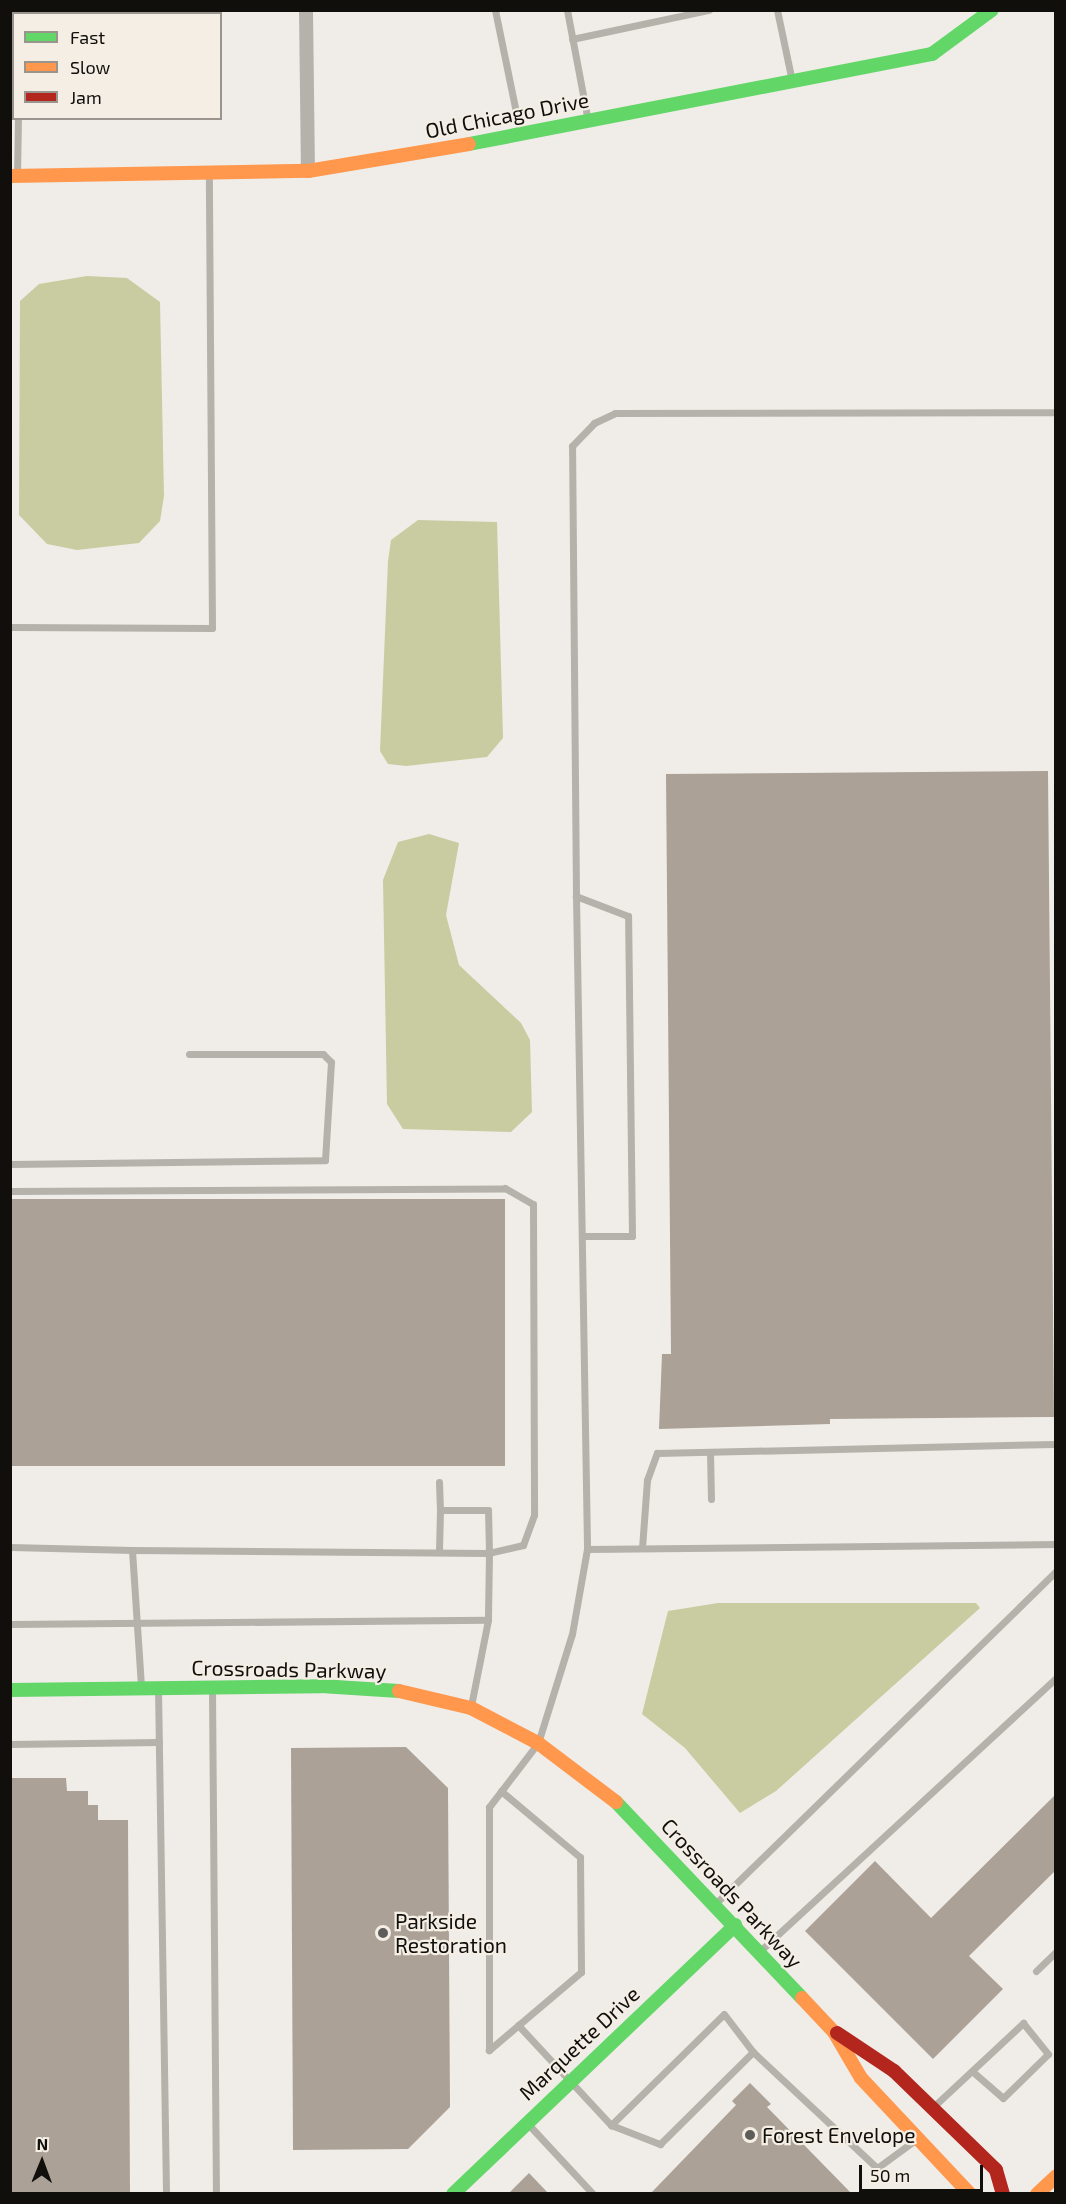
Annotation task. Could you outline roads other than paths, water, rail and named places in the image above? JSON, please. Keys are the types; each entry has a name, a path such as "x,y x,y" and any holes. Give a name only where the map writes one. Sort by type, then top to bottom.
{"street":[{"path":"306,10 308,171"},
{"name":"Old Chicago Drive","path":"14,176 308,171 521,134 932,54 992,10"},
{"name":"Crossroads Parkway","path":"10,1690 212,1688 403,1691 471,1708 538,1743 608,1793 715,1904 834,2032 861,2078 970,2193"},
{"name":"Marquette Drive","path":"453,2193 735,1925"},
{"name":"Crossroads Parkway","path":"834,2032 894,2071 996,2170 1003,2193"},
{"path":"1037,2193 1056,2176"}],"lane":[{"path":"495,10 521,134"},
{"path":"567,10 588,121"},
{"path":"572,39 709,10"},
{"path":"777,10 792,81"},
{"path":"14,176 18,120"},
{"path":"10,627 212,628 209,172"},
{"path":"501,1791 580,1857 581,1972 489,2050 489,1807 501,1791 538,1743 572,1634 587,1549 586,1236 576,896 572,446 594,423 615,413 1056,412"},
{"path":"576,896 628,916 632,1236 586,1236"},
{"path":"10,1164 325,1160 331,1062 323,1054 189,1054"},
{"path":"10,1191 505,1188 533,1204 534,1515 524,1545 489,1553 10,1547"},
{"path":"642,1548 646,1480 657,1453 1056,1444"},
{"path":"710,1452 711,1499"},
{"path":"439,1482 440,1552"},
{"path":"440,1510 488,1510 488,1620 471,1708"},
{"path":"587,1549 1056,1544"},
{"path":"132,1550 141,1688"},
{"path":"715,1904 1056,1570"},
{"path":"10,1624 488,1620"},
{"path":"759,1952 1056,1678"},
{"path":"158,1688 166,2193"},
{"path":"212,1688 216,2193"},
{"path":"10,1744 159,1742"},
{"path":"1036,1971 1056,1953"},
{"path":"611,2125 724,2014 753,2052 877,2168 918,2138"},
{"path":"932,2108 1023,2023 1048,2054 1003,2098 972,2071"},
{"path":"518,2025 572,2079 611,2125 660,2144 753,2052"},
{"path":"526,2122 593,2193"}],"place":[{"name":"Parkside Restoration","path":"383,1933"},
{"name":"Forest Envelope","path":"750,2135"}]}
